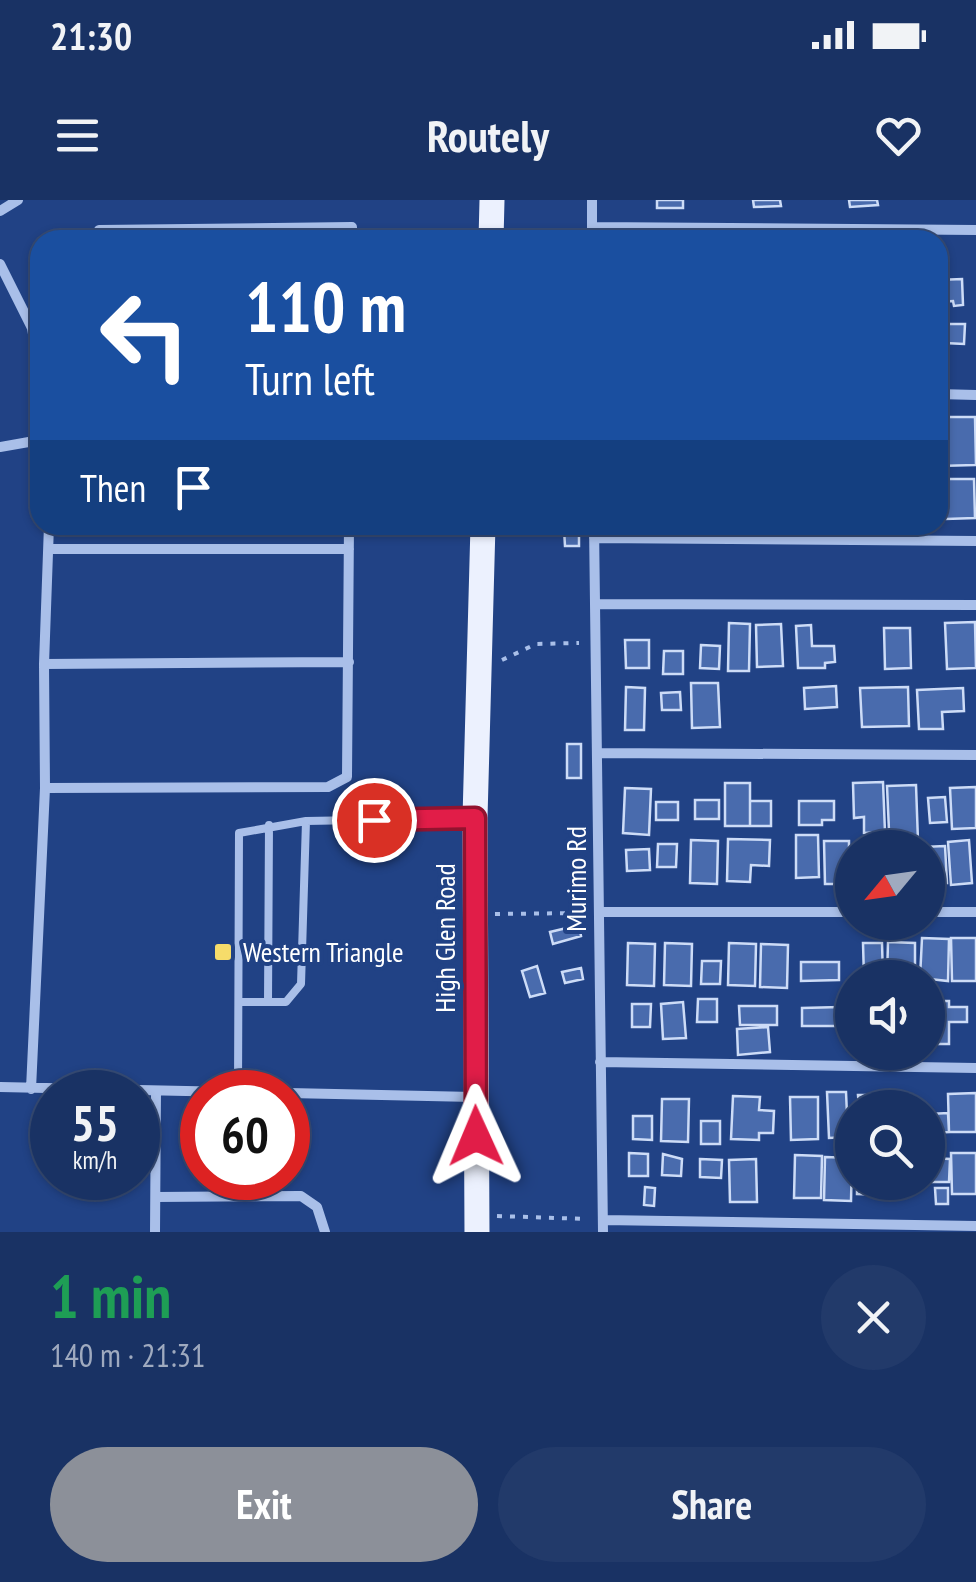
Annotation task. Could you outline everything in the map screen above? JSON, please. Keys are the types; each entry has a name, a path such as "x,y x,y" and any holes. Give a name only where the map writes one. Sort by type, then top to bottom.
{"main road":[{"path":"491,230 492,200"},
{"name":"High Glen Road","path":"477,1224 475,818 483,535"}],"street":[{"path":"0,212 18,200"},
{"path":"592,200 592,230"},
{"path":"99,230 352,226 352,230"},
{"path":"948,230 976,230"},
{"path":"0,264 30,324"},
{"path":"948,394 976,395"},
{"path":"0,448 30,442"},
{"path":"32,1070 46,788 44,664 49,535"},
{"path":"46,788 328,787 347,778 349,535"},
{"name":"Murimo Rd","path":"594,535 603,1226"},
{"path":"747,535 976,541"},
{"path":"49,549 349,549"},
{"path":"596,604 976,605"},
{"path":"44,664 348,662"},
{"path":"598,753 976,755"},
{"path":"599,912 835,912"},
{"path":"945,912 976,912"},
{"path":"600,1062 976,1068"},
{"path":"0,1087 30,1089"},
{"path":"310,1093 476,1097"},
{"path":"160,1197 301,1196 317,1207 325,1232"},
{"path":"155,1232 156,1200"},
{"path":"603,1226 976,1226"}],"lane":[{"path":"238,1070 239,833 306,820 475,818"},
{"path":"240,1002 286,1002 302,984 306,820"},
{"path":"268,1002 269,826"}],"path":[{"path":"480,670 536,644 597,642"},
{"path":"475,914 599,912"},
{"path":"477,1224 603,1226"}],"building":[{"path":"657,200 683,200 683,208 657,208"},
{"path":"753,200 780,200 781,206 754,207"},
{"path":"849,200 877,200 878,205 850,207"},
{"path":"962,279 963,305 954,306 953,301 948,301 948,280"},
{"path":"948,324 965,324 964,344 948,343"},
{"path":"948,417 975,417 976,465 948,466"},
{"path":"948,479 974,479 975,518 948,519"},
{"path":"564,535 579,535 579,546 565,546"},
{"path":"975,622 976,668 947,669 945,623"},
{"path":"729,623 750,624 749,671 728,671"},
{"path":"781,624 783,666 757,667 756,625"},
{"path":"811,625 812,646 834,646 835,662 825,663 825,668 798,668 796,626"},
{"path":"884,628 910,628 911,668 885,669"},
{"path":"625,640 649,640 649,668 626,668"},
{"path":"701,645 720,646 719,669 700,668"},
{"path":"664,651 683,651 683,674 663,674"},
{"path":"691,683 718,683 720,727 692,728"},
{"path":"836,686 837,707 805,709 804,688"},
{"path":"626,687 645,688 644,730 625,730"},
{"path":"908,687 909,726 862,727 860,688"},
{"path":"963,688 964,711 942,712 943,729 919,729 917,690"},
{"path":"680,692 681,710 662,710 661,693"},
{"path":"567,744 581,744 581,778 567,778"},
{"path":"883,782 885,830 864,830 864,817 854,818 853,783"},
{"path":"725,783 750,783 750,826 725,826"},
{"path":"916,785 918,830 889,830 887,786"},
{"path":"976,787 976,828 952,829 950,788"},
{"path":"625,788 651,789 649,835 623,833"},
{"path":"945,797 947,822 930,823 928,798"},
{"path":"695,800 719,800 719,819 695,819"},
{"path":"750,801 771,801 771,826 750,826"},
{"path":"799,801 834,801 834,820 822,820 822,825 799,825"},
{"path":"656,802 678,802 678,820 656,820"},
{"path":"796,835 818,835 819,877 796,878"},
{"path":"728,839 770,840 769,866 751,865 750,882 727,881"},
{"path":"691,840 718,841 717,884 690,883"},
{"path":"969,840 972,883 951,885 948,842"},
{"path":"824,841 835,841 835,884 825,884"},
{"path":"658,844 677,844 676,867 657,867"},
{"path":"649,849 650,870 627,871 626,850"},
{"path":"579,925 581,936 553,944 550,932"},
{"path":"951,938 976,938 976,981 952,981"},
{"path":"949,939 948,981 945,960 921,960 922,940"},
{"path":"888,942 915,943 915,960 888,960"},
{"path":"628,943 655,944 654,986 627,985"},
{"path":"665,943 692,944 691,986 664,985"},
{"path":"729,943 756,944 755,986 728,985"},
{"path":"863,943 882,943 882,960 863,960"},
{"path":"761,944 788,945 787,988 760,987"},
{"path":"702,961 721,961 720,984 701,984"},
{"path":"801,962 835,962 835,980 801,981"},
{"path":"537,966 545,993 530,997 522,971"},
{"path":"581,968 583,979 565,983 562,972"},
{"path":"698,999 717,999 717,1022 697,1022"},
{"path":"945,1001 949,1001 949,1007 967,1007 967,1022 949,1022 949,1044 945,1044"},
{"path":"683,1002 686,1038 663,1039 661,1004"},
{"path":"632,1004 651,1004 650,1027 632,1027"},
{"path":"739,1006 777,1006 777,1025 740,1025"},
{"path":"835,1007 835,1026 802,1026 802,1008"},
{"path":"768,1027 770,1052 738,1055 737,1029"},
{"path":"827,1092 835,1092 835,1138 829,1138"},
{"path":"976,1093 976,1132 949,1132 948,1094"},
{"path":"733,1096 760,1097 759,1110 774,1111 773,1133 759,1133 759,1140 731,1139"},
{"path":"790,1097 818,1097 818,1139 791,1140"},
{"path":"662,1099 689,1099 688,1142 661,1141"},
{"path":"948,1113 949,1132 945,1132"},
{"path":"633,1116 652,1116 652,1140 633,1139"},
{"path":"701,1121 720,1121 720,1144 701,1144"},
{"path":"629,1153 648,1154 648,1176 629,1176"},
{"path":"951,1153 976,1153 976,1194 952,1194"},
{"path":"663,1154 682,1159 681,1176 662,1175"},
{"path":"795,1155 822,1156 821,1198 794,1198"},
{"path":"825,1157 835,1157 835,1200 851,1201 824,1200"},
{"path":"700,1159 722,1160 721,1178 700,1177"},
{"path":"756,1159 757,1202 730,1202 729,1160"},
{"path":"945,1159 950,1159 949,1182 945,1182"},
{"path":"645,1187 655,1188 654,1206 644,1205"},
{"path":"948,1188 948,1204 936,1204 936,1200 945,1200"}],"place":[{"name":"Western Triangle","path":"223,952"}],"route":[{"path":"374,820 475,818 476,1136"}]}
